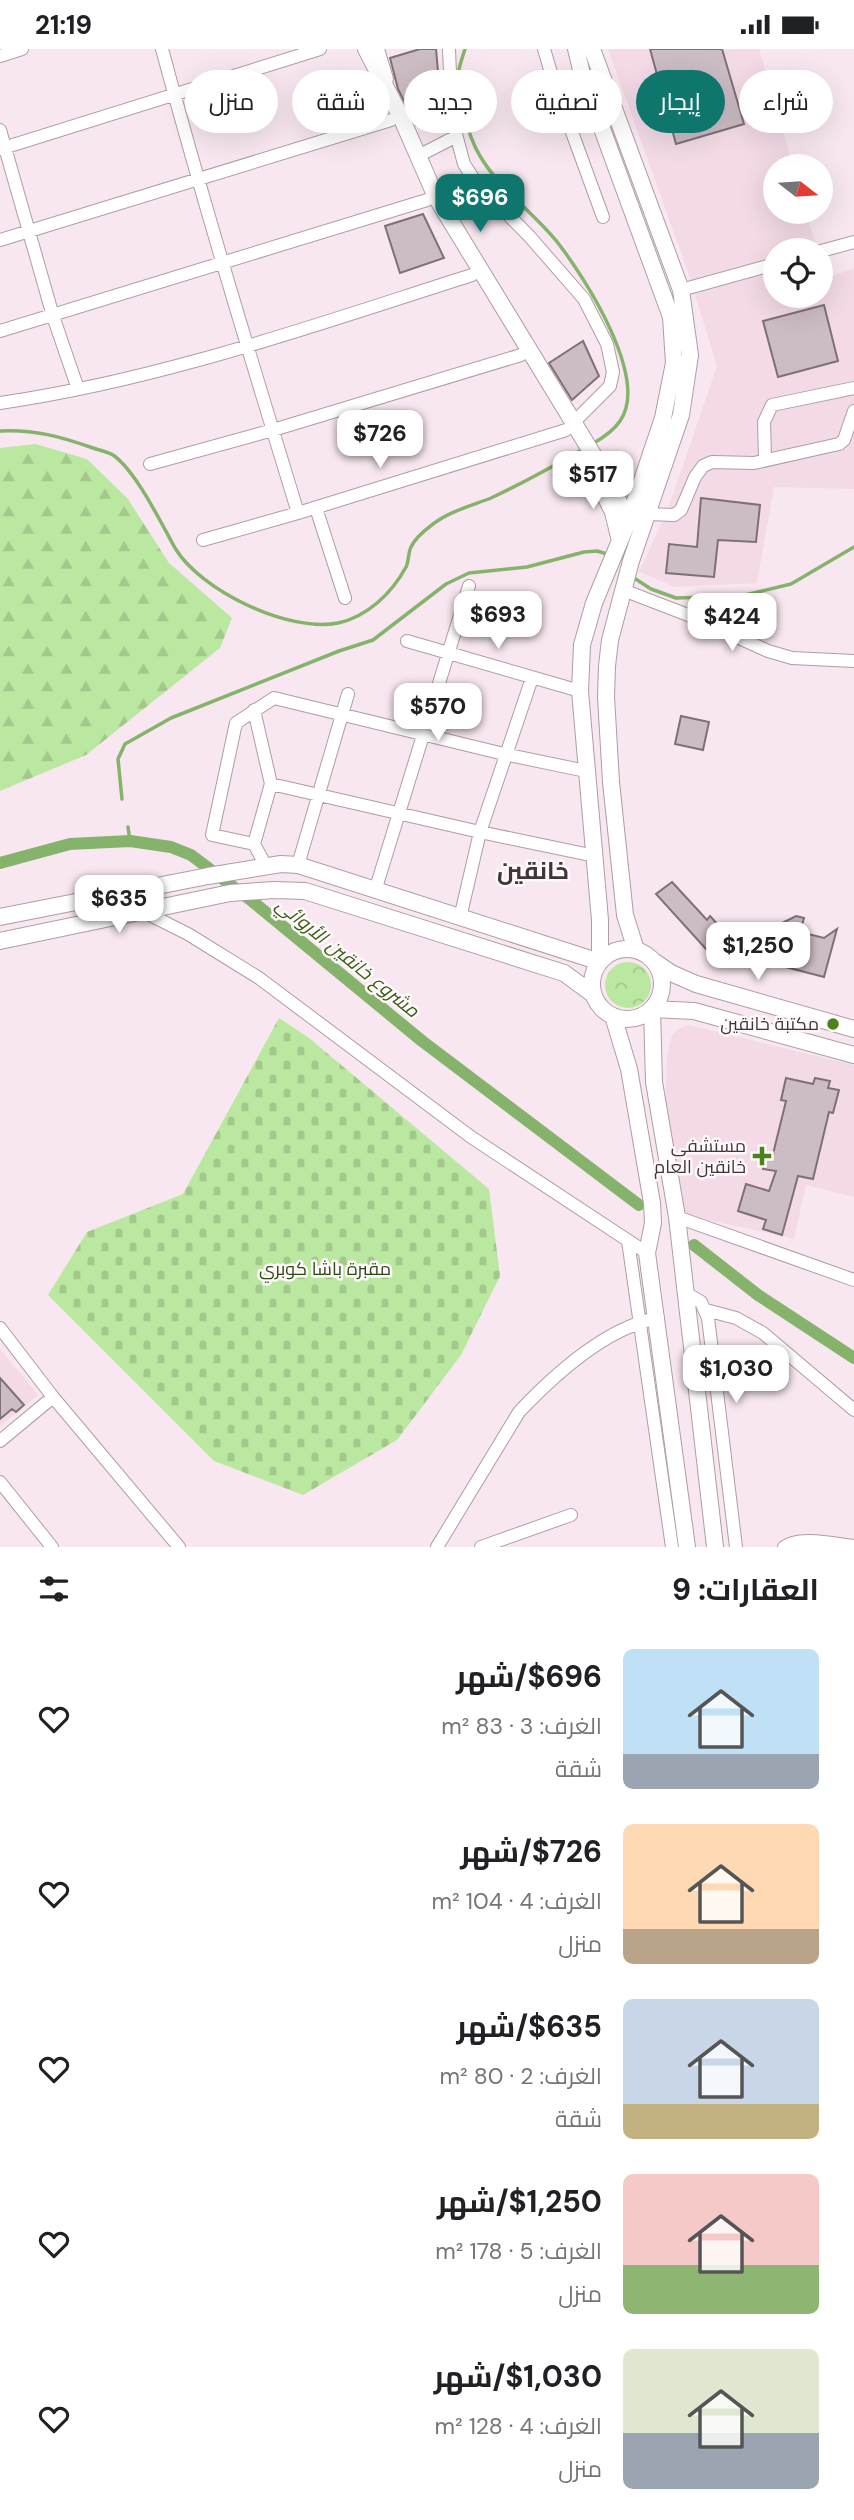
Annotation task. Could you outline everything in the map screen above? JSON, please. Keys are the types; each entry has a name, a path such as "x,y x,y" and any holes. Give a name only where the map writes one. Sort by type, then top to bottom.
{"main road":[{"path":"355,49 418,156 444,212 595,469 629,519 638,540"},
{"path":"366,49 427,200 521,355 572,430"},
{"path":"576,49 581,70"},
{"path":"592,49 681,290 689,337 689,372 674,439 631,561 610,641 607,666 611,782 625,915 636,950"},
{"path":"600,962 600,920 586,779 580,666 587,627 629,519 660,428 674,363 671,317 604,133"},
{"path":"595,469 613,512 619,545"},
{"path":"580,666 607,666"},
{"path":"586,779 611,782"},
{"path":"0,917 208,876 281,864 298,865 600,962"},
{"path":"295,890 298,865"},
{"path":"0,941 230,893 295,890 564,973 594,995"},
{"path":"854,1028 696,983 671,973 636,950 617,951 600,962 594,972 594,995 598,1004 613,1016 633,1019 652,1009 694,1011 854,1055"},
{"path":"651,959 658,968 662,989 652,1009 654,1082 677,1217 715,1547"},
{"path":"613,1016 629,1069 652,1203 653,1223 647,1253 658,1318 687,1547"}],"street":[{"path":"162,49 246,347 298,513"},
{"path":"3,148 320,49"},
{"path":"0,240 199,180 394,115 378,49"},
{"path":"203,540 572,430 606,391 613,378 603,334 584,299 482,188 464,164 455,137 449,49"},
{"path":"544,49 550,70"},
{"path":"0,130 53,316 78,389"},
{"path":"572,133 603,217"},
{"path":"418,156 455,137"},
{"path":"444,212 482,188"},
{"path":"0,331 427,200"},
{"path":"833,248 854,242"},
{"path":"681,290 763,267"},
{"path":"0,403 78,389 246,347 472,275"},
{"path":"150,464 521,355"},
{"path":"765,459 764,422 772,405 854,388"},
{"path":"648,514 674,515 681,510 695,477 703,466 712,462 754,463 839,444 844,440 854,411"},
{"path":"316,508 345,597"},
{"path":"624,585 768,651 792,658 854,661"},
{"path":"375,891 469,586"},
{"path":"407,641 580,691"},
{"path":"460,918 480,832 504,754 532,678"},
{"path":"298,865 348,694"},
{"path":"254,844 212,835 236,723 274,698 504,754 586,779"},
{"path":"254,710 271,784 254,844 266,866"},
{"path":"271,784 595,856"},
{"path":"142,911 188,934 259,978 471,1137 647,1253"},
{"path":"677,1217 854,1280"},
{"path":"628,1241 672,1547"},
{"path":"686,1293 694,1297 706,1310 736,1318 763,1333 854,1411"},
{"path":"706,1310 736,1547"},
{"path":"437,1547 519,1412 577,1360 619,1331 640,1321 658,1318"},
{"path":"0,1328 53,1397 179,1547"},
{"path":"0,1441 53,1397"},
{"path":"0,1482 52,1547"},
{"path":"481,1547 571,1515"},
{"path":"784,1547 790,1542 854,1546"}],"shaded area":[{"path":"608,49 759,49 765,70 739,70 739,133 783,133 790,154 763,154 763,224 809,224 814,238 763,238 763,308 833,308 833,276 854,268 854,489 774,487 757,583 675,587 639,572 668,509 717,366 688,272 638,133 725,133 725,70 636,70 636,127 622,88 622,70 616,70"},
{"name":"مستشفى خانقين العام","path":"689,1025 854,1065 854,1197 806,1185 794,1239 682,1214 665,1128 667,1056 672,1035"},
{"path":"0,1349 38,1395 0,1426"}],"green space":[{"path":"35,444 87,459 128,499 169,563 232,618 220,648 86,755 0,791 0,448"},
{"path":"628,962 644,969 651,985 644,1001 628,1008 612,1001 605,985 612,969"},
{"name":"مقبرة باشا كوبري","path":"279,1018 309,1038 489,1189 500,1276 461,1355 397,1440 303,1495 214,1461 48,1295 87,1232 183,1194"}],"building":[{"path":"420,49 436,49 438,70 404,70 404,101 390,58"},
{"path":"650,49 722,49 739,107 739,125 725,130 725,70 656,70"},
{"path":"673,133 713,133 676,144"},
{"path":"423,214 444,258 400,273 385,226"},
{"path":"813,308 825,308 838,361 778,377 763,321"},
{"path":"583,341 599,376 572,400 549,363"},
{"path":"701,498 760,505 756,542 718,540 714,577 666,573 669,544 697,547"},
{"path":"681,716 709,722 703,750 675,744"},
{"path":"672,882 707,920 710,916 734,942 716,960 656,894"},
{"path":"796,916 804,918 800,932 824,938 837,929 824,977 774,964 781,934 777,933 780,924"},
{"path":"786,1078 813,1084 815,1078 830,1081 828,1088 839,1090 833,1113 829,1112 813,1179 798,1176 782,1235 763,1229 766,1220 738,1211 746,1184 769,1191 776,1171 763,1169 767,1153 773,1154 786,1101 781,1100"},
{"path":"0,1378 24,1405 16,1412 12,1409 0,1419"}],"waterway":[{"path":"465,49 459,70 459,90 471,137 480,156 497,180 549,232 570,259 597,304 621,355 627,380 627,403 620,421 592,444"},
{"path":"0,431 48,435 113,455 139,485 175,548 187,564 204,579 224,593 271,615 318,624 349,620 378,603 400,577 415,540 440,519 491,498 585,448"},
{"path":"631,576 651,589 676,598 741,596 791,584 854,547"},
{"path":"122,799 118,759 125,744 171,718 373,640 446,584 469,573 527,567 584,552 597,551 607,554"},
{"path":"128,827 130,841"},
{"name":"مشروع خانقين الأروائي","path":"0,863 70,844 130,841 171,847 191,855 252,901 422,1041 639,1205"},
{"name":"مشروع خانقين الأروائي","path":"694,1245 758,1295 854,1358"}],"place":[{"name":"مكتبة خانقين","path":"833,1024"},
{"name":"مستشفى خانقين العام","path":"762,1156"}],"district":[{"name":"خانقين","path":"533,871"}]}
